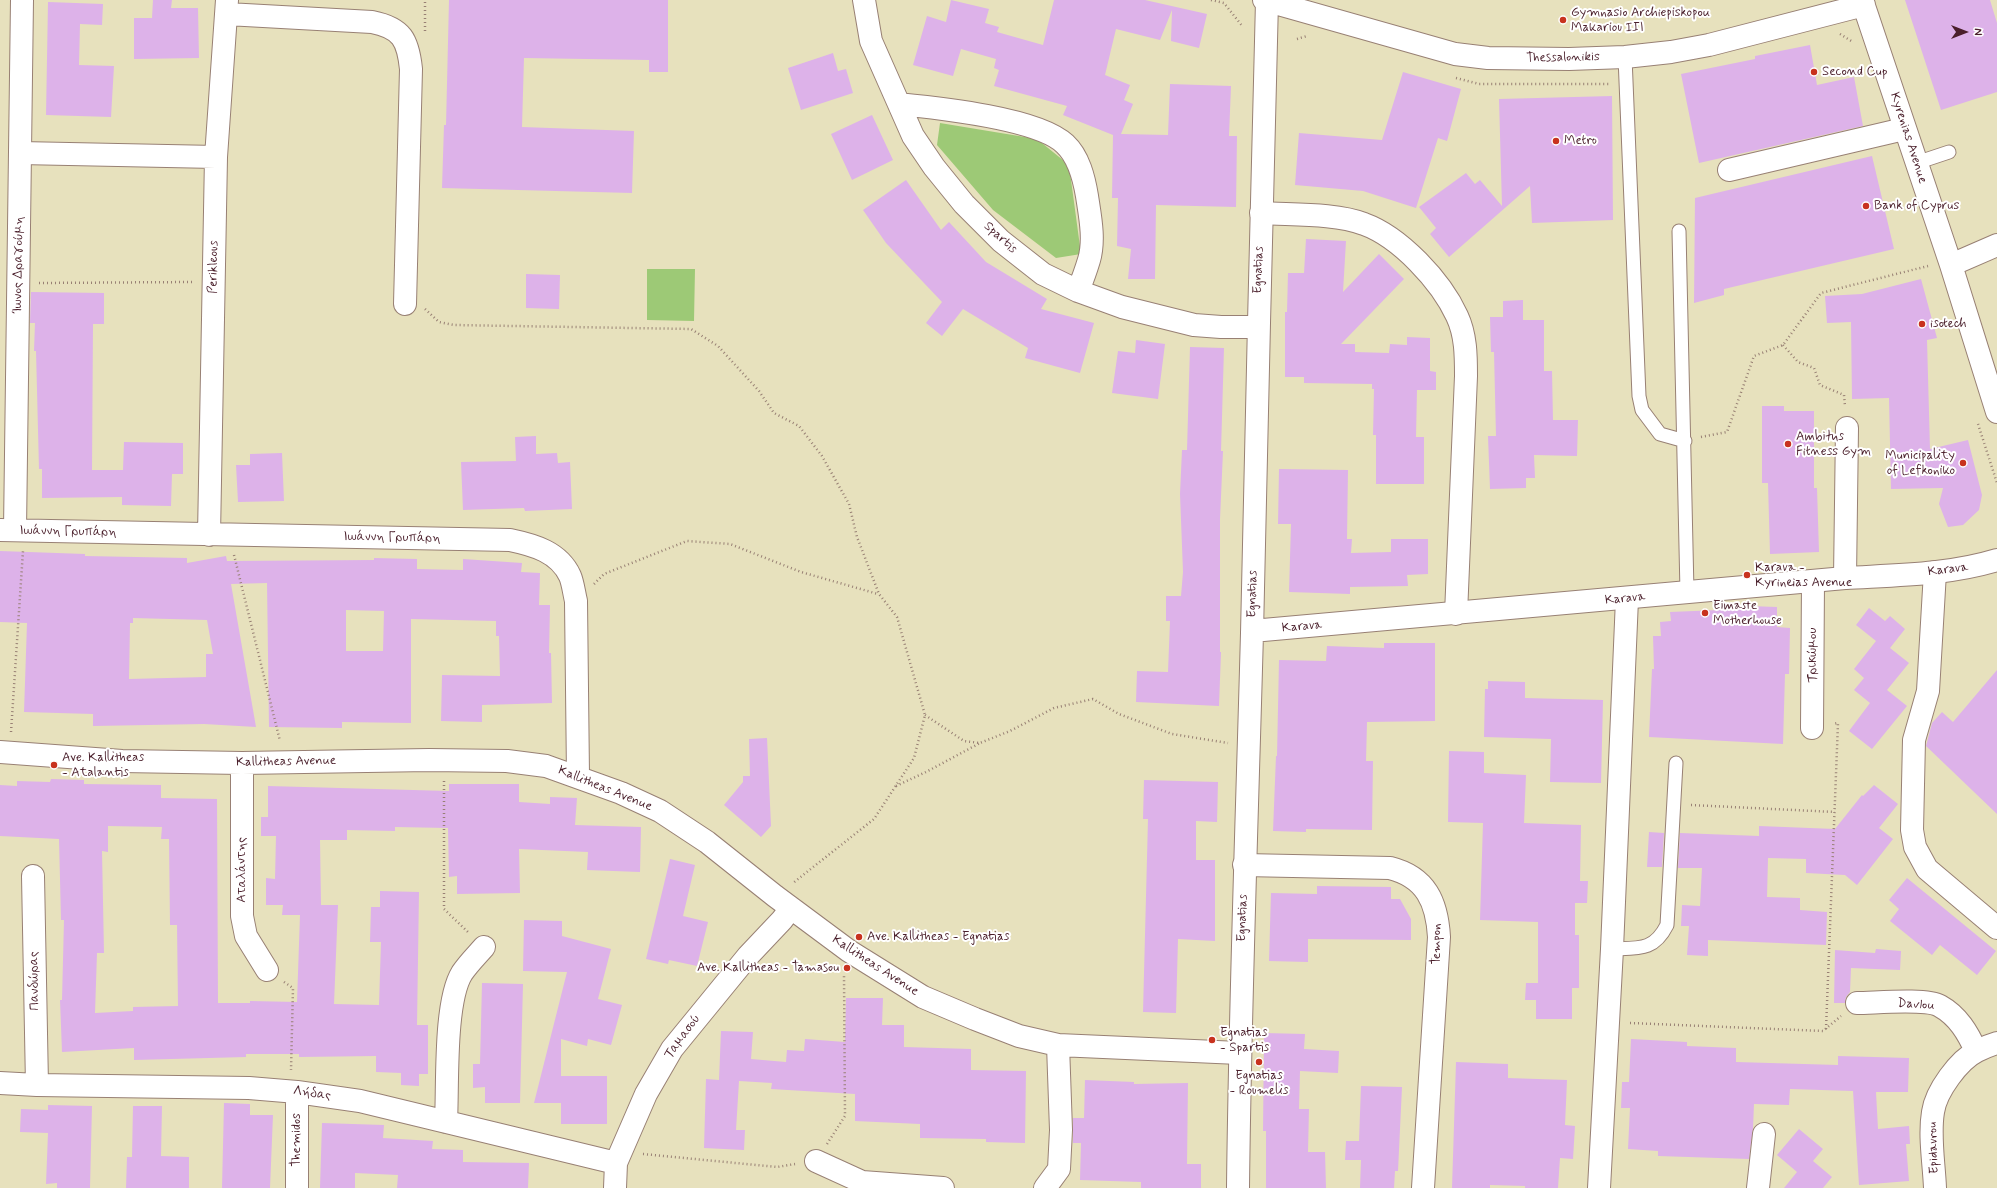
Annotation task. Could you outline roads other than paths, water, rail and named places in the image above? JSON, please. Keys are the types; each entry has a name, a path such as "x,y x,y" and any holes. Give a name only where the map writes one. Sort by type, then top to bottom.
{"street":[{"name":"Ίωνος Δραγούμη","path":"13,530 22,0"},
{"name":"Spartis","path":"864,0 871,41 913,136 934,167 964,204 1001,241 1043,274 1078,291 1122,308 1194,324 1221,327 1258,327"},
{"name":"Thessalonikis","path":"1266,0 1455,54 1507,58 1625,57 1671,52 1709,45 1863,2"},
{"name":"Egnatias","path":"1238,1188 1244,865 1252,631 1266,0"},
{"name":"Kyrenias Avenue","path":"1863,2 1997,412"},
{"path":"227,7 389,25 398,32 406,42 411,69 414,304"},
{"name":"Perikleous","path":"219,535 214,281 216,157 227,7"},
{"path":"899,104 970,113 1033,128 1054,135 1066,144 1080,168 1090,214 1092,240 1089,259 1078,291"},
{"path":"1729,170 1904,129"},
{"path":"20,153 216,157"},
{"path":"1261,213 1346,219 1364,224 1391,239 1417,260 1439,287 1457,316 1466,346 1466,376 1456,614"},
{"path":"1950,265 1997,245"},
{"path":"1845,578 1847,428"},
{"name":"Ιωάννη Γρυπάρη","path":"13,530 510,540 536,546 556,557 570,576 576,600 578,776"},
{"name":"Karava","path":"1252,631 1627,599 1845,578 1935,572 1962,569 1997,560"},
{"path":"1935,572 1928,691 1914,740 1912,830 1915,847 1927,869 1997,928"},
{"name":"Τρικώμου","path":"1812,728 1813,582"},
{"path":"1599,1188 1612,948 1627,599"},
{"name":"Kallitheas Avenue","path":"5,753 122,761 242,763 444,760 507,761 546,766 578,776 621,793 660,811 707,842 783,902 849,951 923,997 1019,1036 1058,1045 1240,1053"},
{"name":"Αταλάντης","path":"242,763 242,916 246,936 267,970"},
{"name":"Tempon","path":"1244,865 1390,868 1405,872 1428,892 1438,920 1439,937 1423,1188"},
{"name":"Πανδώρας","path":"33,876 37,1085"},
{"name":"Ταμασού","path":"615,1188 619,1157 646,1094 672,1050 748,956 782,920 783,902"},
{"path":"446,1122 450,1022 455,990 462,974 484,947"},
{"name":"Davlou","path":"1857,1003 1921,1002 1939,1005 1960,1023 1968,1034 1976,1052"},
{"name":"Epidavrou","path":"1935,1188 1932,1127 1933,1110 1938,1097 1955,1069 1976,1052 1997,1043"},
{"path":"1046,1188 1059,1169 1061,1130 1058,1045"},
{"name":"Λήδας","path":"0,1083 37,1085 249,1088 294,1091 360,1101 446,1122 619,1157"},
{"name":"Themidos","path":"294,1091 297,1188"},
{"path":"1758,1188 1764,1134"},
{"path":"816,1160 862,1182 943,1188"}],"lane":[{"path":"1625,57 1639,396 1642,410 1660,434 1685,440"},
{"path":"1916,163 1949,152"},
{"path":"1679,230 1688,592"},
{"path":"1612,948 1639,948 1650,945 1661,937 1667,925 1676,762"}],"place":[{"name":"Gymnasio Archiepiskopou Makariou III","path":"1563,20"},
{"name":"Second Cup","path":"1814,72"},
{"name":"Metro","path":"1556,141"},
{"name":"Bank of Cyprus","path":"1866,206"},
{"name":"isotech","path":"1922,324"},
{"name":"Ambitus Fitness Gym","path":"1788,444"},
{"name":"Municipality of Lefkoniko","path":"1963,463"},
{"name":"Karava - Kyrineias Avenue","path":"1747,575"},
{"name":"Eimaste Motherhouse","path":"1705,613"},
{"name":"Ave. Kallitheas - Atalantis","path":"54,765"},
{"name":"Ave. Kallitheas - Egnatias","path":"859,937"},
{"name":"Ave. Kallitheas - Tamasou","path":"847,968"},
{"name":"Egnatias - Spartis","path":"1212,1040"},
{"name":"Egnatias - Roumelis","path":"1259,1062"}]}
